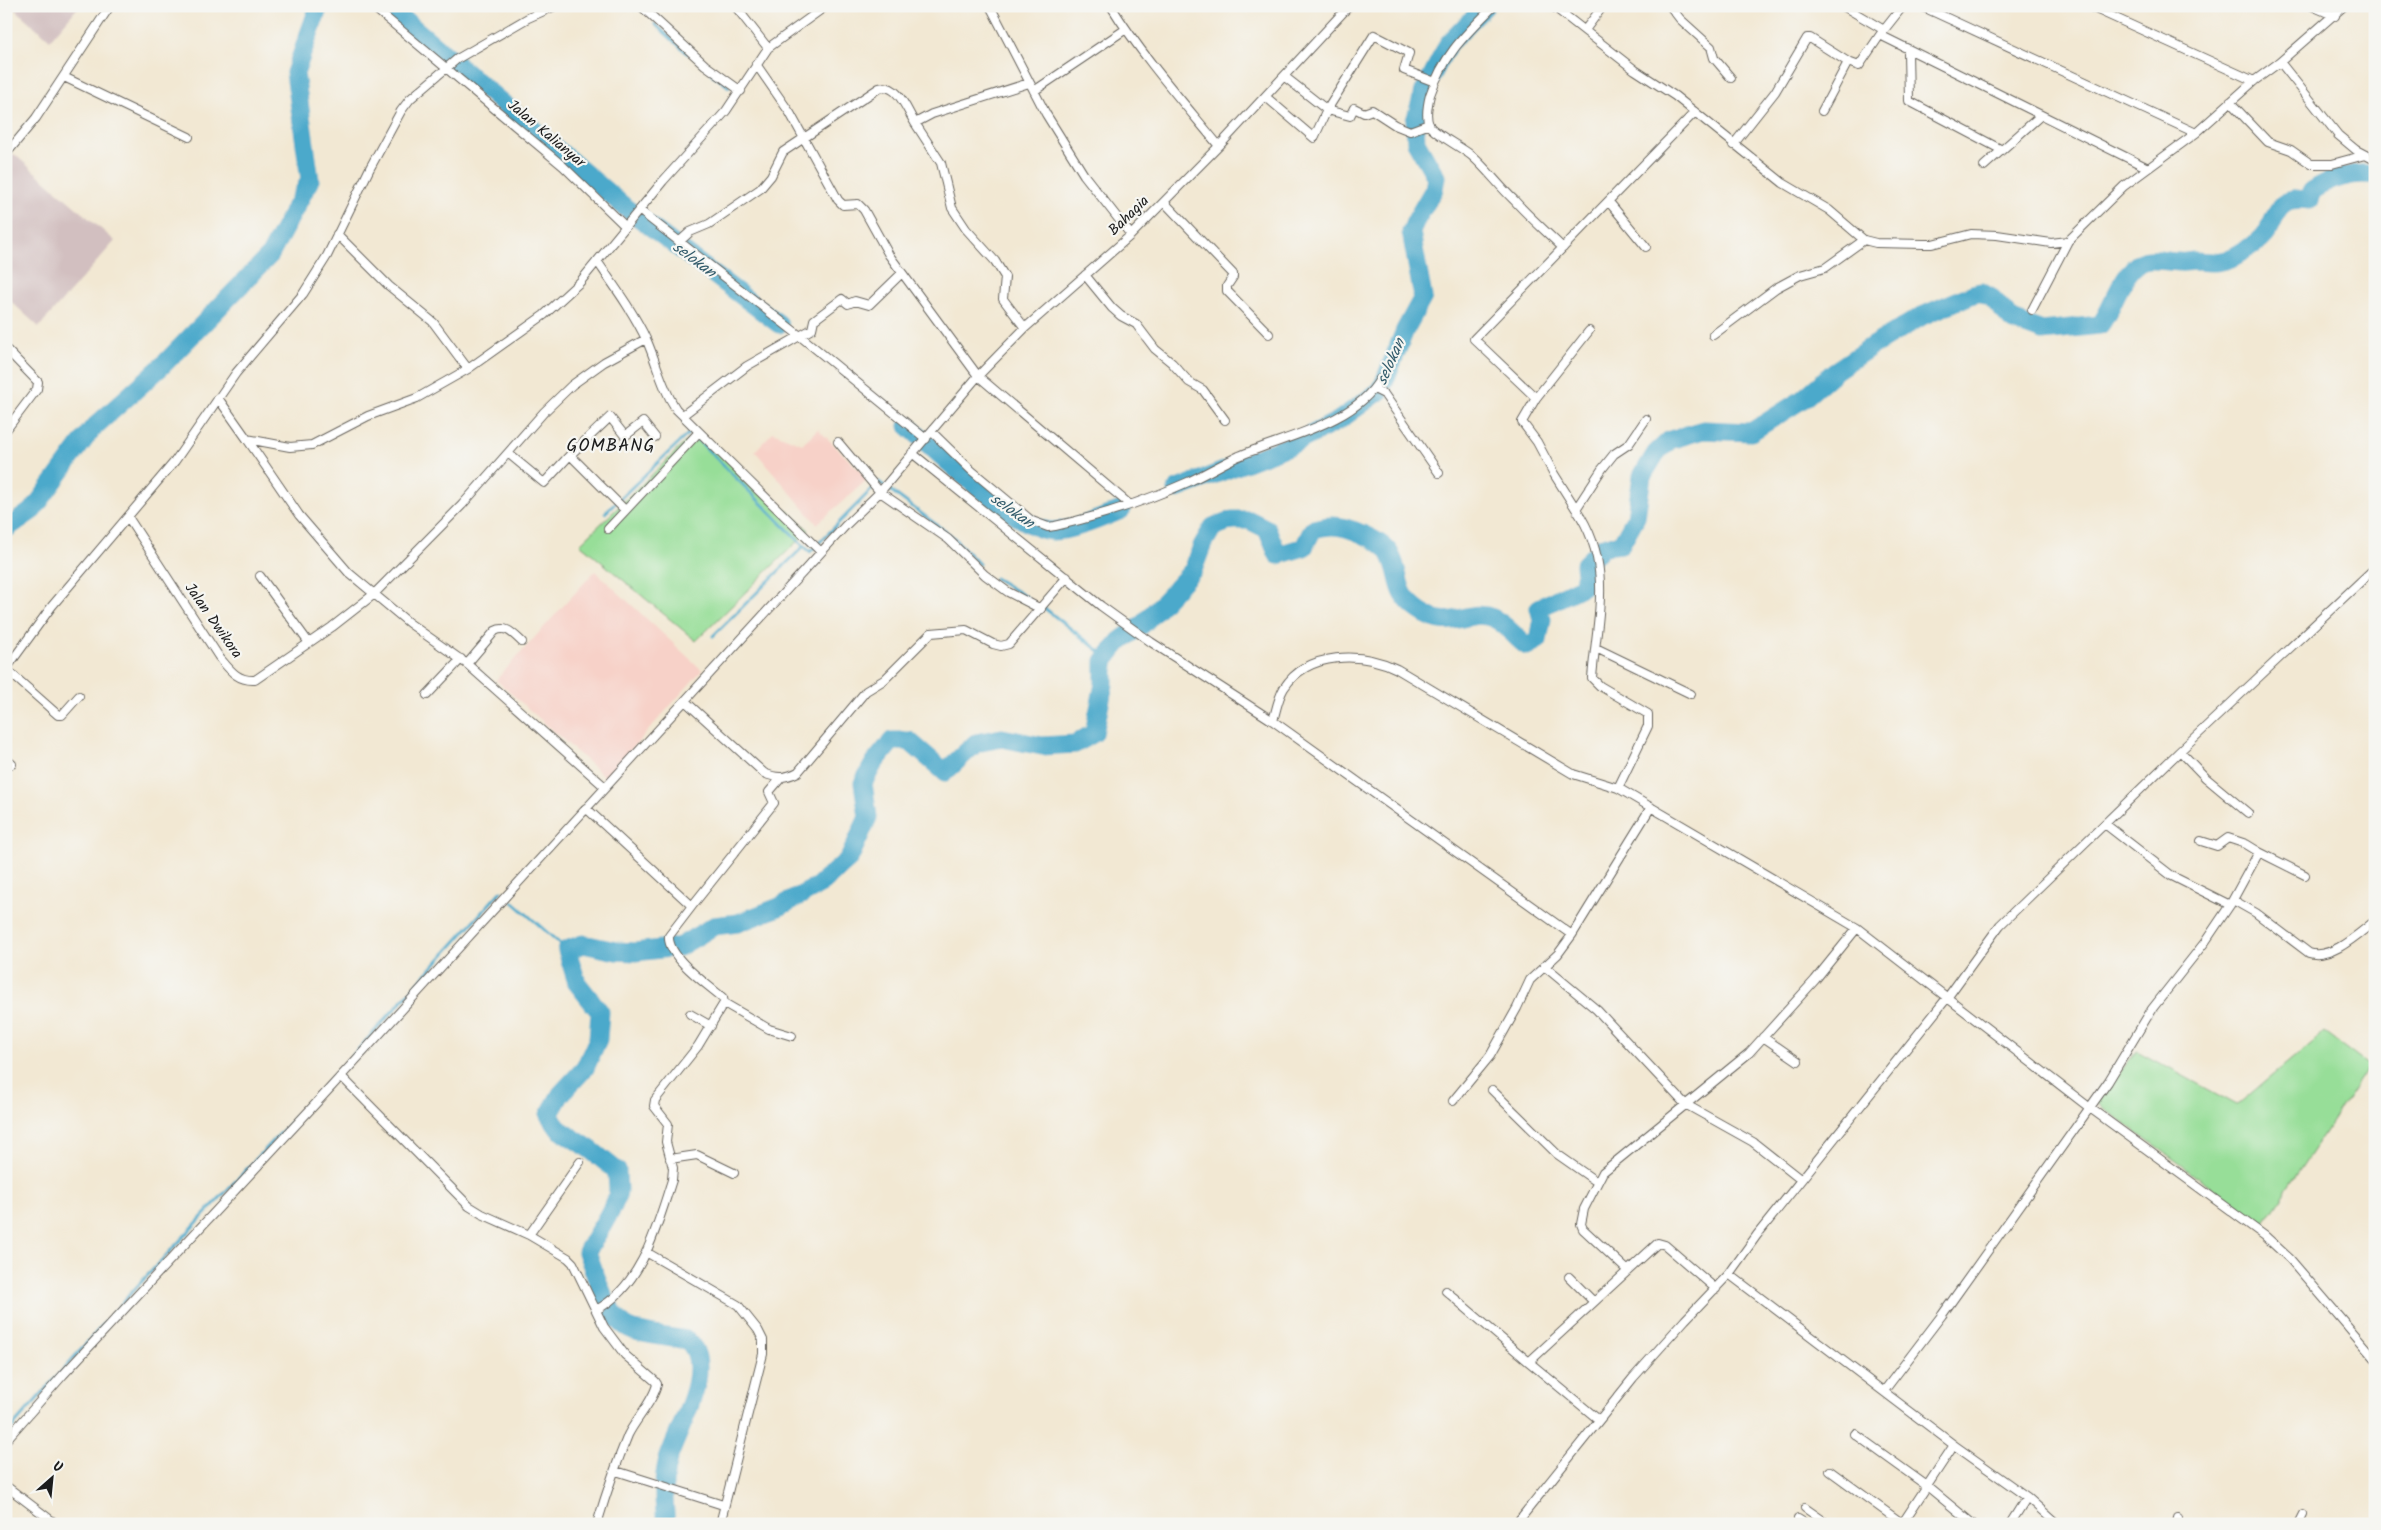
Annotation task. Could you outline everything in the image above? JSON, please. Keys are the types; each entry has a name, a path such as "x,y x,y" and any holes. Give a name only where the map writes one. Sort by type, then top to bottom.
{"street":[{"path":"6,154 23,135 64,77 110,6"},
{"name":"Jalan Kalianyar","path":"372,6 451,63 586,186 625,226"},
{"path":"79,696 62,715 58,715 6,669 58,598 179,455 256,347 303,294 338,234 360,186 410,99 451,63 528,18 555,6"},
{"path":"641,6 705,65 741,90"},
{"path":"735,6 768,48"},
{"path":"247,440 290,447 312,445 368,416 417,398 468,369 544,316 597,261 636,213 726,112 768,48 826,6"},
{"path":"990,6 1029,83 1084,175 1131,235"},
{"path":"1111,6 1169,86 1219,146"},
{"name":"Bahagia","path":"6,1440 63,1375 821,552 880,492 978,376 1024,328 1131,235 1266,97 1349,6"},
{"path":"1494,6 1450,52 1434,82 1428,106 1428,124 1437,133 1451,140 1471,155 1513,200 1563,248"},
{"path":"1553,6 1641,74 1695,112 1733,145 1782,183 1829,210 1864,240 1876,243 1932,244 1971,234 1997,235 2051,243 2068,241"},
{"path":"1585,30 1603,6"},
{"path":"1670,6 1680,20 1711,47 1718,64 1731,78"},
{"path":"1843,6 1908,51 2148,168"},
{"path":"1733,145 1775,92 1807,38 1810,38 1848,62 1861,65 1903,6"},
{"path":"1921,6 2196,133"},
{"path":"2089,6 2254,81"},
{"path":"2312,6 2335,16"},
{"path":"2032,310 2068,241 2124,186 2196,133 2254,81 2335,16 2344,6"},
{"path":"1034,91 1126,29"},
{"path":"1266,97 1314,138 1327,110 1374,35 1409,54 1404,70 1434,82"},
{"path":"1908,51 1909,101 2002,150"},
{"path":"1822,111 1848,62"},
{"path":"2280,62 2338,135 2345,142 2375,160"},
{"path":"756,64 790,113 838,200 843,205 855,203 861,206 889,255 978,376 1129,504"},
{"path":"64,77 189,138"},
{"path":"1285,77 1327,110 1350,116 1354,108 1364,113 1372,110 1394,125 1410,131 1428,124"},
{"path":"915,123 932,114 1029,83"},
{"path":"679,242 690,232 709,224 760,189 771,176 783,152 803,137 883,87 895,91 941,163 952,208 966,229 995,261 1005,280 1004,299 1024,328"},
{"path":"2230,102 2268,142 2291,150 2311,164 2332,164 2365,155"},
{"path":"1536,398 1474,340 1695,112"},
{"path":"1984,166 2040,116"},
{"path":"1164,202 1233,274 1227,289 1269,334"},
{"path":"1609,202 1646,247"},
{"path":"636,213 679,242 799,337 923,441"},
{"path":"338,234 389,286 433,322 468,369"},
{"path":"1713,335 1776,288 1800,275 1825,268 1864,240"},
{"path":"597,261 620,294 646,339 664,387 676,409 821,552"},
{"path":"683,415 747,366 812,329 814,320 826,309 842,299 848,304 855,301 869,305 902,273"},
{"path":"1085,275 1112,308 1121,316 1136,324 1155,349 1172,363 1189,382 1203,390 1225,420"},
{"path":"1589,331 1536,398 1523,420 1523,425 1537,442 1554,474 1585,522 1597,552 1600,600 1592,678 1594,682 1648,714 1648,726 1618,788"},
{"name":"Jalan Dwikora","path":"128,517 219,657 236,677 255,680 309,643 373,595 462,505 509,454 544,412 572,385 604,362 646,339"},
{"path":"6,349 38,382 37,389 6,430"},
{"path":"932,432 971,470 1017,509 1040,525 1048,527 1071,523 1129,504 1187,482 1240,455 1316,428 1347,410 1375,389 1380,379"},
{"path":"1375,389 1384,394 1439,473"},
{"path":"218,398 304,521 349,573 373,595 464,662 605,787"},
{"path":"509,454 544,483 570,455 610,418 625,436 643,422 655,437"},
{"path":"1576,509 1602,469 1614,454 1629,444 1646,419"},
{"path":"608,529 624,509 698,432"},
{"path":"838,442 880,492 948,539 985,575 1008,592 1041,609"},
{"path":"912,453 1101,606 1273,722 1572,935"},
{"path":"570,455 624,509"},
{"path":"1516,1524 1599,1420 1685,1320 1730,1274 1800,1179 1947,998 2000,924 2180,751 2375,568"},
{"path":"260,576 309,643"},
{"path":"792,1036 769,1029 724,1003 723,998 673,952 669,936 774,803 769,792 781,778 798,772 866,691 884,680 931,633 966,630 994,644 1001,646 1009,644 1067,578"},
{"path":"428,695 490,636 501,628 508,629 522,642"},
{"path":"1596,648 1691,694"},
{"path":"1273,722 1284,688 1307,667 1322,661 1341,658 1372,659 1397,669 1573,774 1618,788 1690,832 1823,906 1857,928 2090,1108 2265,1236 2279,1249 2375,1358"},
{"path":"685,701 764,773 781,778"},
{"path":"2180,751 2206,778 2248,813"},
{"path":"1453,1101 1490,1056 1517,1008 1530,980 1558,954 1572,935 1651,807"},
{"path":"586,808 692,906"},
{"path":"2105,824 2166,873 2256,914 2316,955 2338,947 2375,921"},
{"path":"2201,841 2217,846 2228,838 2246,844 2305,875"},
{"path":"1884,1391 1948,1307 2090,1108 2121,1063 2152,1009 2205,942 2231,903 2259,852"},
{"path":"1627,1270 1583,1229 1581,1224 1584,1209 1597,1182 1610,1165 1749,1053 1815,980 1857,928"},
{"path":"1544,966 1597,1010 1685,1104 1753,1142 1800,1179"},
{"path":"596,1310 615,1298 631,1278 646,1252 672,1180 673,1168 666,1142 668,1124 654,1106 655,1100 712,1026 724,1003"},
{"path":"690,1014 712,1026"},
{"path":"1763,1037 1798,1061"},
{"path":"340,1076 469,1206 482,1214 529,1235 557,1251 573,1263 604,1328 614,1342 657,1384 629,1434 597,1524"},
{"path":"1492,1090 1541,1135 1557,1154 1597,1182"},
{"path":"670,1160 697,1155 734,1173"},
{"path":"529,1235 580,1162"},
{"path":"1529,1362 1653,1245 1662,1244 1716,1289"},
{"path":"646,1252 738,1305 751,1319 763,1340 762,1354 752,1400 723,1505 720,1524"},
{"path":"1730,1274 1954,1445 2027,1497 2057,1524"},
{"path":"1569,1277 1593,1301"},
{"path":"1446,1291 1599,1420"},
{"path":"1855,1434 1927,1486 1973,1524"},
{"path":"1830,1471 1902,1524 1954,1445"},
{"path":"616,1471 723,1505"},
{"path":"6,1486 56,1524"},
{"path":"2010,1524 2027,1497"},
{"path":"1805,1508 1828,1524"},
{"path":"2298,1524 2303,1516"},
{"path":"1798,1518 1806,1524"}],"shaded area":[{"path":"11,6 79,6 50,40"},
{"path":"14,154 115,241 39,327 6,297 6,160"},
{"path":"818,429 868,479 817,524 755,451 773,432 802,444"},
{"path":"595,571 702,670 606,778 496,680"}],"green space":[{"path":"697,431 809,530 696,641 580,544"},
{"path":"2324,1032 2369,1066 2263,1225 2096,1102 2137,1051 2237,1105"}],"waterway":[{"path":"6,529 33,510 92,429 162,366 270,255 310,180 295,73 319,6"},
{"name":"selokan","path":"388,6 626,208 779,324"},
{"name":"selokan","path":"1177,489 1291,445 1338,421 1381,390 1405,330 1423,297 1411,232 1434,189 1436,177 1416,142 1415,121 1424,91 1448,44 1485,6"},
{"path":"655,24 688,54"},
{"path":"712,74 729,87"},
{"path":"666,1524 664,1501 665,1471 671,1450 692,1400 698,1367 695,1352 687,1340 639,1332 624,1325 617,1318 604,1297 587,1252 616,1198 618,1191 617,1171 591,1150 559,1129 549,1115 561,1094 585,1068 598,1039 600,1012 577,983 567,950 583,944 616,951 635,952 679,947 714,926 738,923 779,907 818,886 849,859 868,817 863,783 874,763 892,741 909,741 945,772 976,743 1002,738 1042,746 1075,744 1094,733 1104,684 1104,661 1120,641 1143,624 1193,570 1202,546 1213,527 1232,520 1249,520 1267,529 1278,555 1304,547 1313,529 1337,526 1354,531 1371,538 1385,547 1393,560 1405,597 1420,611 1442,620 1483,615 1493,618 1503,624 1527,646 1538,640 1542,619 1539,608 1583,586 1586,574 1585,564 1604,546 1621,544 1636,517 1642,476 1656,453 1670,440 1703,430 1751,432 1803,399 1835,371 1872,346 1922,316 1973,294 1981,292 1992,298 2012,320 2042,331 2100,325 2128,274 2141,262 2155,260 2215,262 2230,259 2260,240 2267,233 2282,205 2288,201 2310,200 2312,191 2342,177 2358,174 2375,175"},
{"name":"selokan","path":"908,426 978,488 1019,518 1037,527 1052,531 1069,529 1121,510"},
{"path":"605,513 690,432 810,552 879,482 953,537 979,564"},
{"path":"713,636 804,546"},
{"path":"995,578 1028,598"},
{"path":"1043,607 1107,657"},
{"path":"7,1433 131,1293 346,1063 501,891"},
{"path":"513,902 567,950"}],"district":[{"name":"GOMBANG","path":"611,446"}]}
